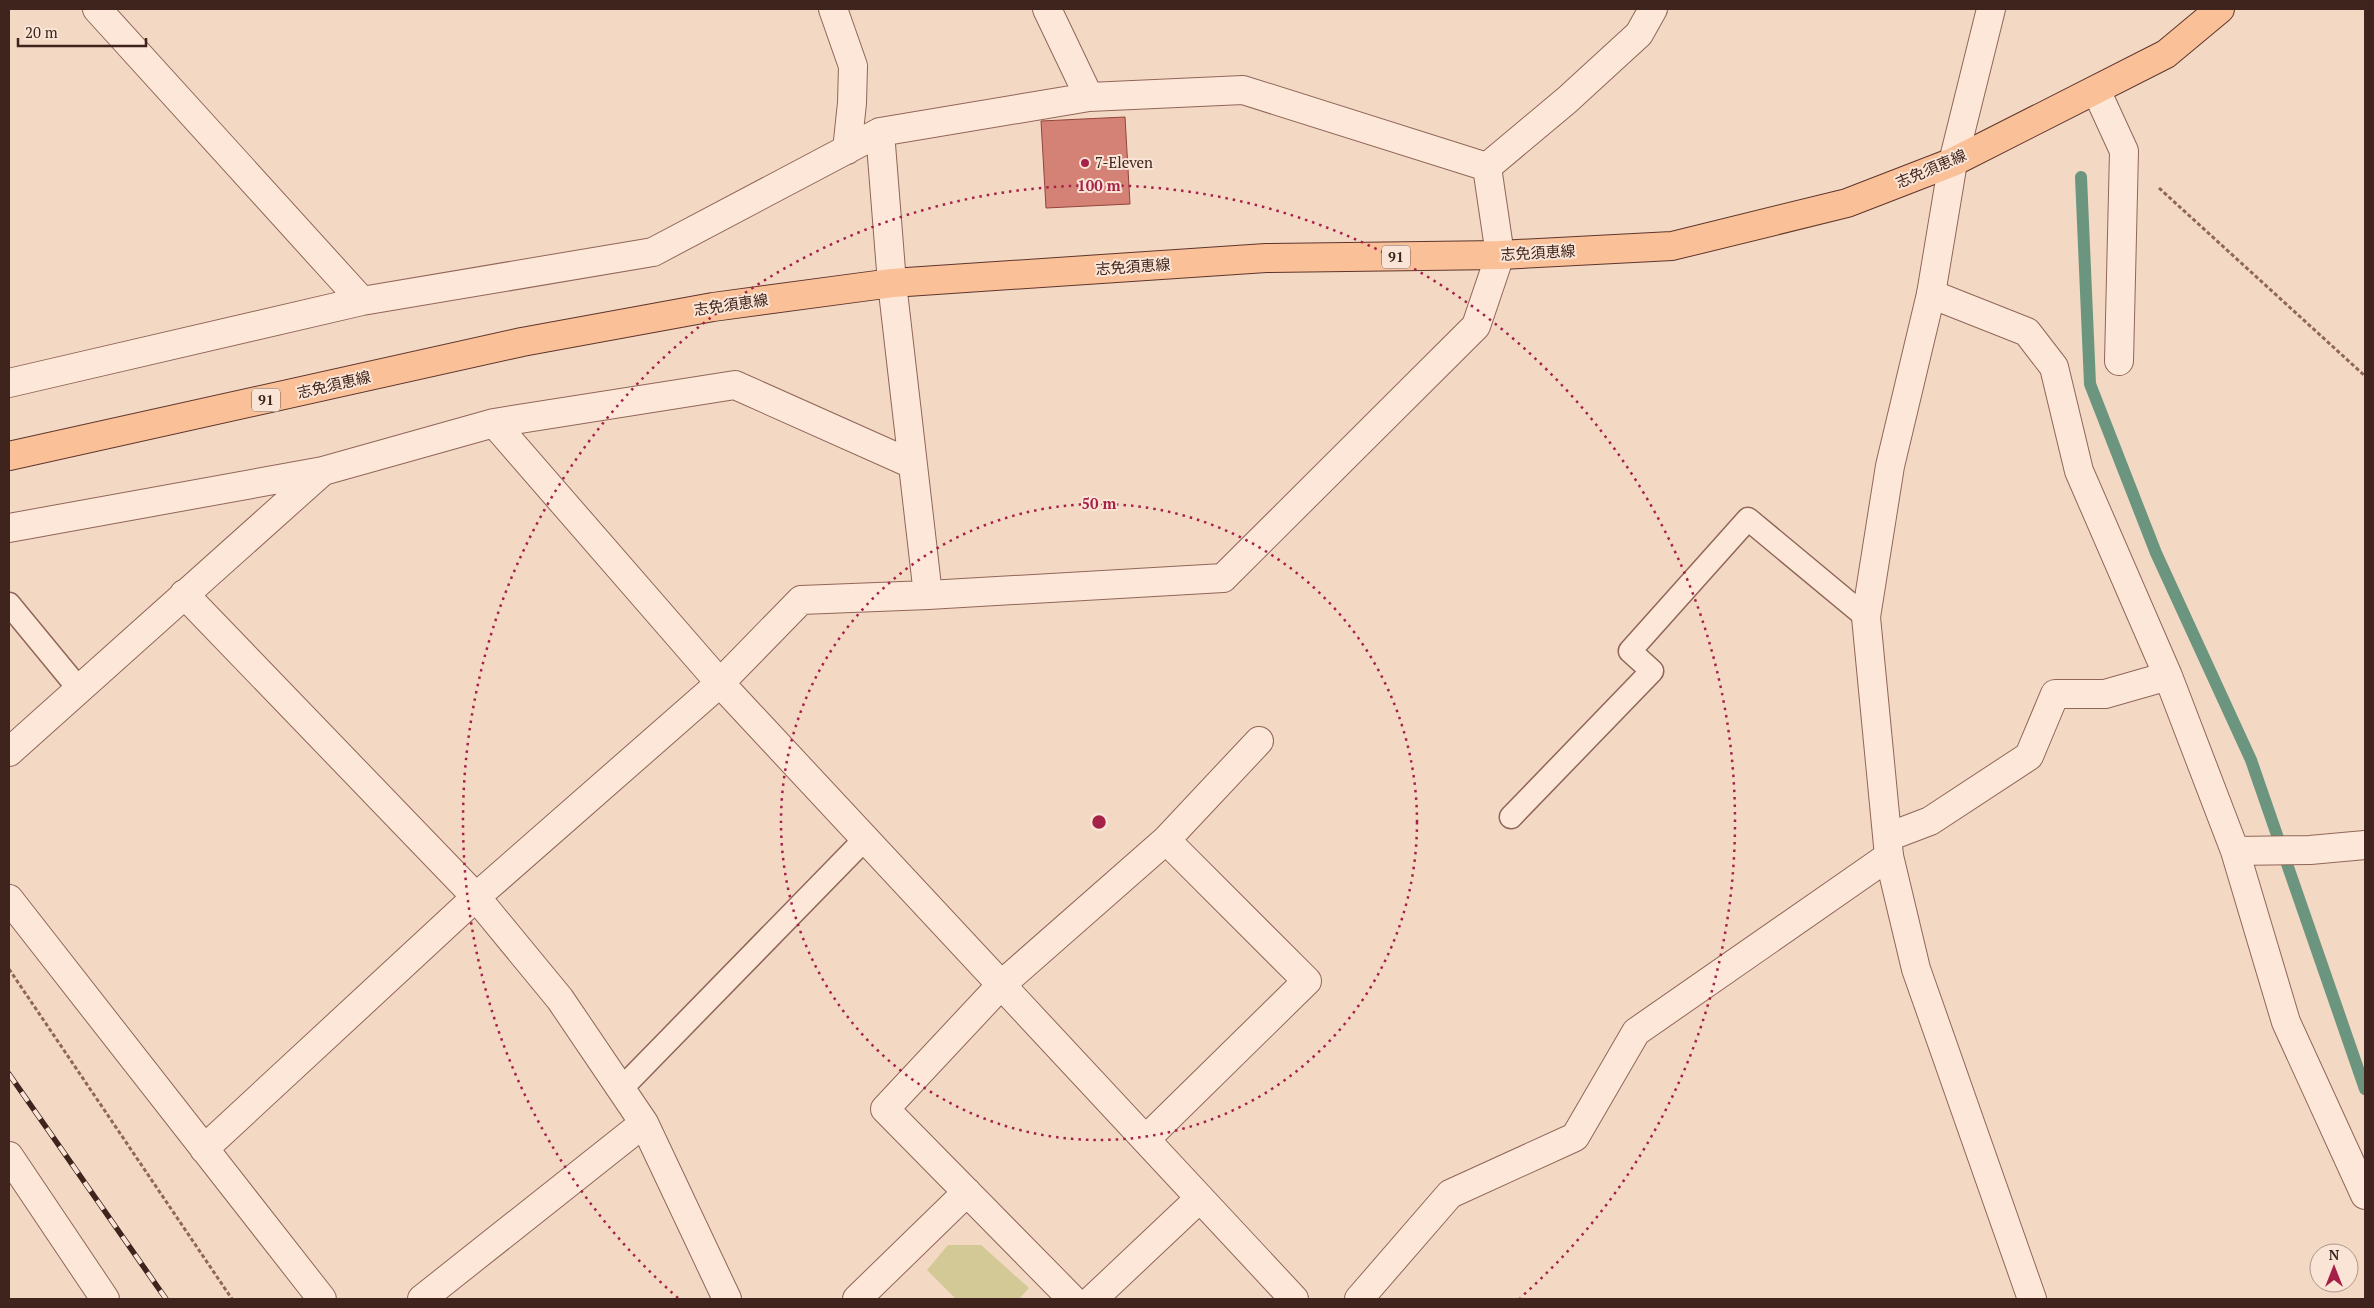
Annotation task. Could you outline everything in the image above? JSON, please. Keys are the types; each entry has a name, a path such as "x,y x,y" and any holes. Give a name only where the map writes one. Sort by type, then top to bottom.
{"main road":[{"name":"志免須恵線","path":"9,456 522,342 713,307 892,283 1266,258 1500,255 1672,246 1847,203 1953,162 2166,54 2220,9"}],"street":[{"path":"96,9 362,301"},
{"path":"834,9 853,66 852,103 847,150"},
{"path":"1047,9 1090,97"},
{"path":"1487,167 1566,100 1639,34 1653,9"},
{"path":"1991,9 1953,162 1931,294 1890,466 1866,617 1889,847 1916,969 2032,1299"},
{"path":"9,383 362,301 653,252 880,132 1090,97 1243,90 1487,167"},
{"path":"2096,90 2124,155 2119,361"},
{"path":"880,132 892,283 928,596"},
{"path":"204,1149 476,898 720,683 801,600 928,596 1224,578 1476,326 1500,255 1487,167"},
{"path":"1931,294 2027,332 2054,367 2079,471 2168,676 2236,851 2286,1022 2365,1195"},
{"path":"9,528 323,471 494,423 735,385 912,464"},
{"path":"494,423 720,683 1294,1299"},
{"path":"9,752 323,471"},
{"path":"184,594 476,898 560,999 644,1122 727,1299"},
{"path":"1359,1299 1450,1194 1575,1137 1636,1032 1889,847 2029,756 2055,694 2105,694 2168,676"},
{"path":"1072,1299 885,1109 1002,985 1166,840 1259,741"},
{"path":"1146,1140 1307,981 1166,840"},
{"path":"2236,851 2310,850 2365,845"},
{"path":"9,899 322,1299"},
{"path":"422,1299 644,1122"},
{"path":"9,1156 105,1299"},
{"path":"857,1299 967,1192"},
{"path":"1093,1299 1200,1198"}],"lane":[{"path":"1511,817 1652,671 1630,650 1748,519 1866,617"},
{"path":"9,604 79,689"},
{"path":"621,1089 865,839"}],"path":[{"path":"2124,155 2365,376"},
{"path":"9,969 232,1299"}],"shaded area":[{"path":"948,1245 981,1245 1029,1288 1019,1299 956,1299 927,1270"}],"building":[{"name":"7-Eleven","path":"1125,117 1130,204 1046,208 1041,121"}],"waterway":[{"path":"2081,177 2090,384 2156,553 2251,760 2365,1089"}],"railway":[{"path":"9,1074 166,1299"}],"place":[{"name":"7-Eleven","path":"1085,163"}]}
